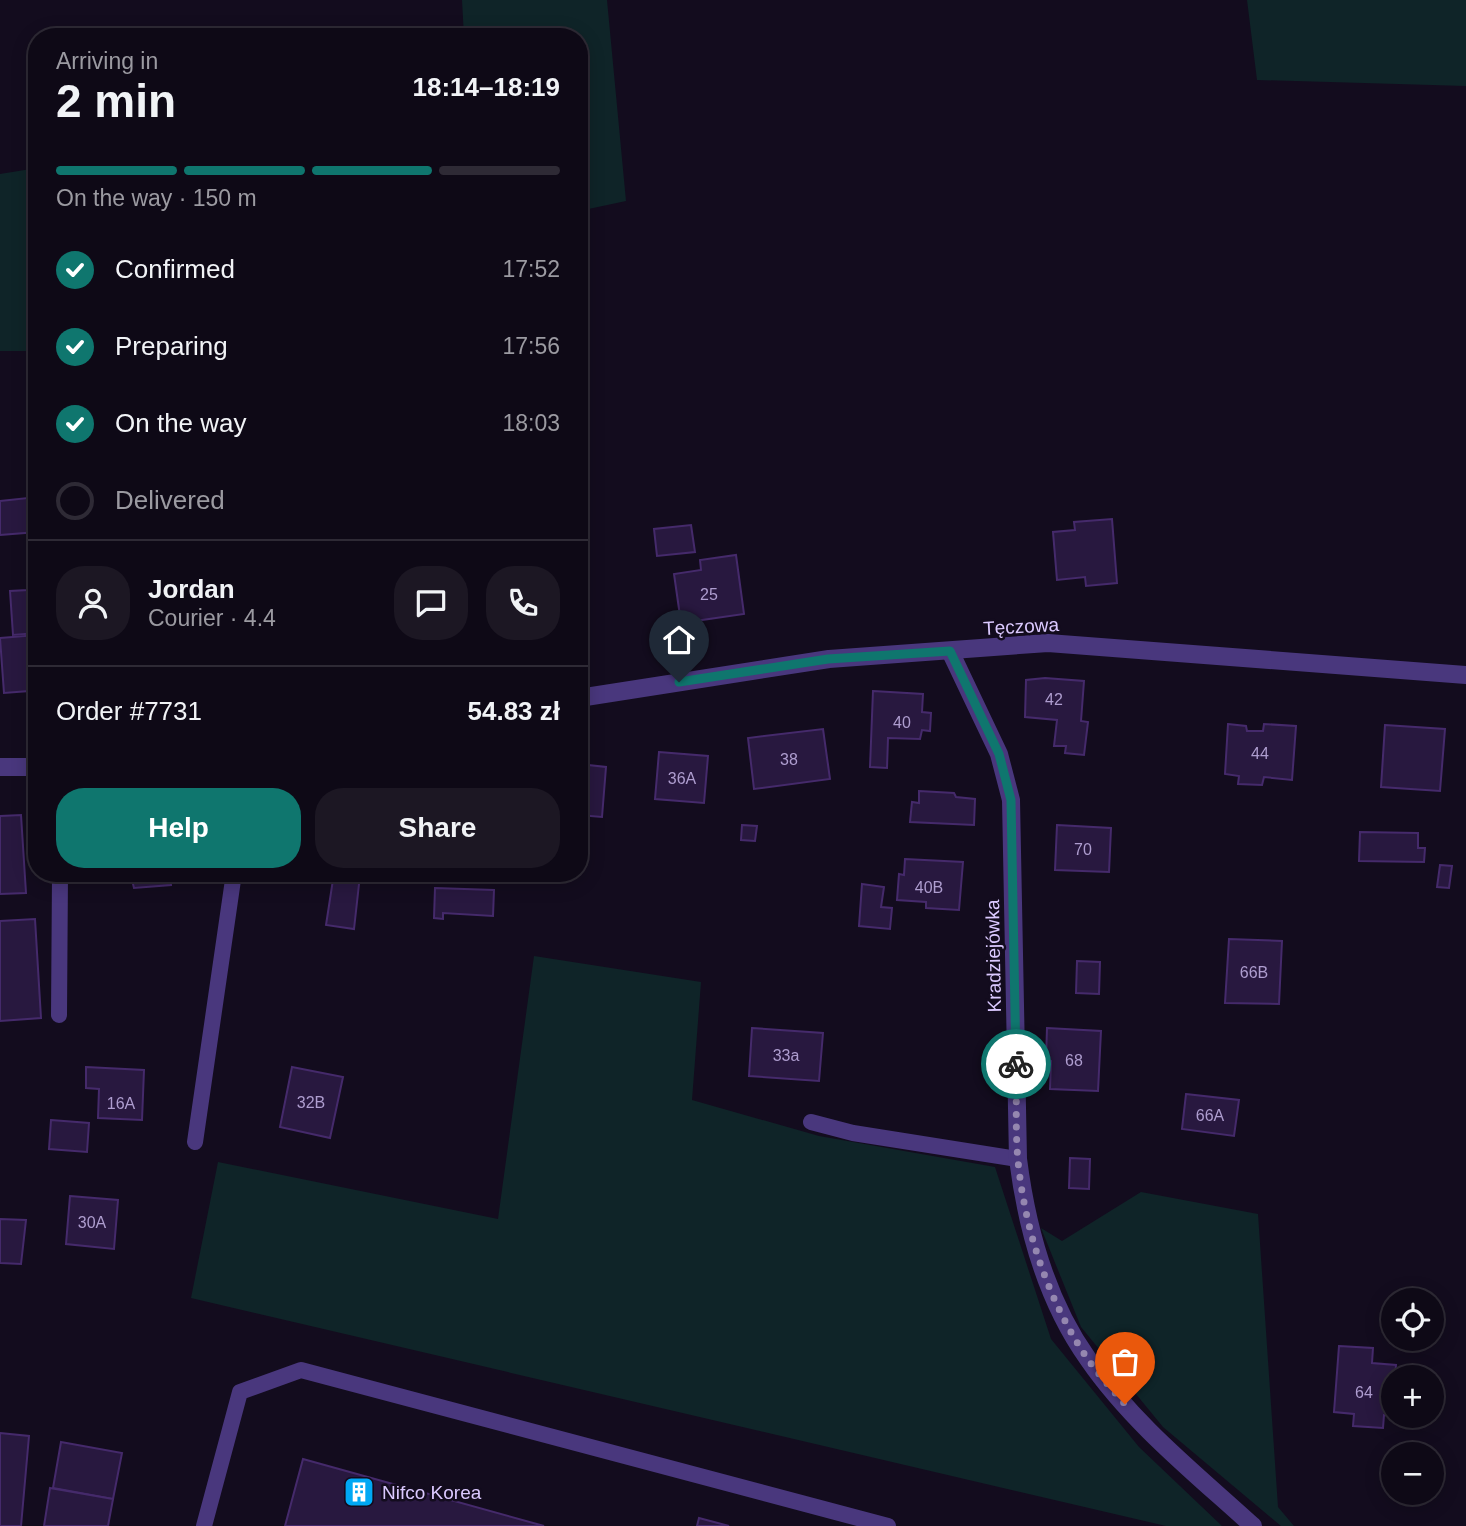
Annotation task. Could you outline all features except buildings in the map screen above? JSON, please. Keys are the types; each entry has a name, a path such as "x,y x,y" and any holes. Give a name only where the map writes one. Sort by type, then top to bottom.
{"street":[{"name":"Tęczowa","path":"588,697 828,659 1048,643 1466,675"},
{"name":"Kradziejówka","path":"950,651 999,754 1011,800 1018,1159 1024,1205 1037,1255 1059,1310 1087,1359 1157,1437 1253,1526"},
{"path":"0,767 28,767"}],"lane":[{"path":"59,1015 60,882"},
{"path":"195,1142 233,882"},
{"path":"811,1122 853,1133 1018,1159"},
{"path":"204,1526 240,1392 301,1370 888,1526"}],"green space":[{"path":"462,0 607,0 626,201 588,209 588,28 464,28"},
{"path":"1247,0 1466,0 1466,86 1257,80"},
{"path":"28,169 28,351 0,351 0,174"},
{"path":"534,956 701,982 692,1100 819,1136 995,1167 1051,1339 1139,1447 1222,1526 1166,1526 191,1298 218,1162 498,1219"},
{"path":"1141,1192 1258,1214 1278,1507 1294,1526 1281,1526 1163,1427 1081,1327 1041,1228 1062,1241"}],"way so far":[{"path":"1016,1064 1018,1159 1024,1205 1037,1255 1059,1310 1087,1359 1125,1404"}],"place":[{"name":"Nifco Korea","path":"359,1492"}],"route":[{"path":"679,682 828,659 950,651 999,754 1011,800 1016,1064"}]}
